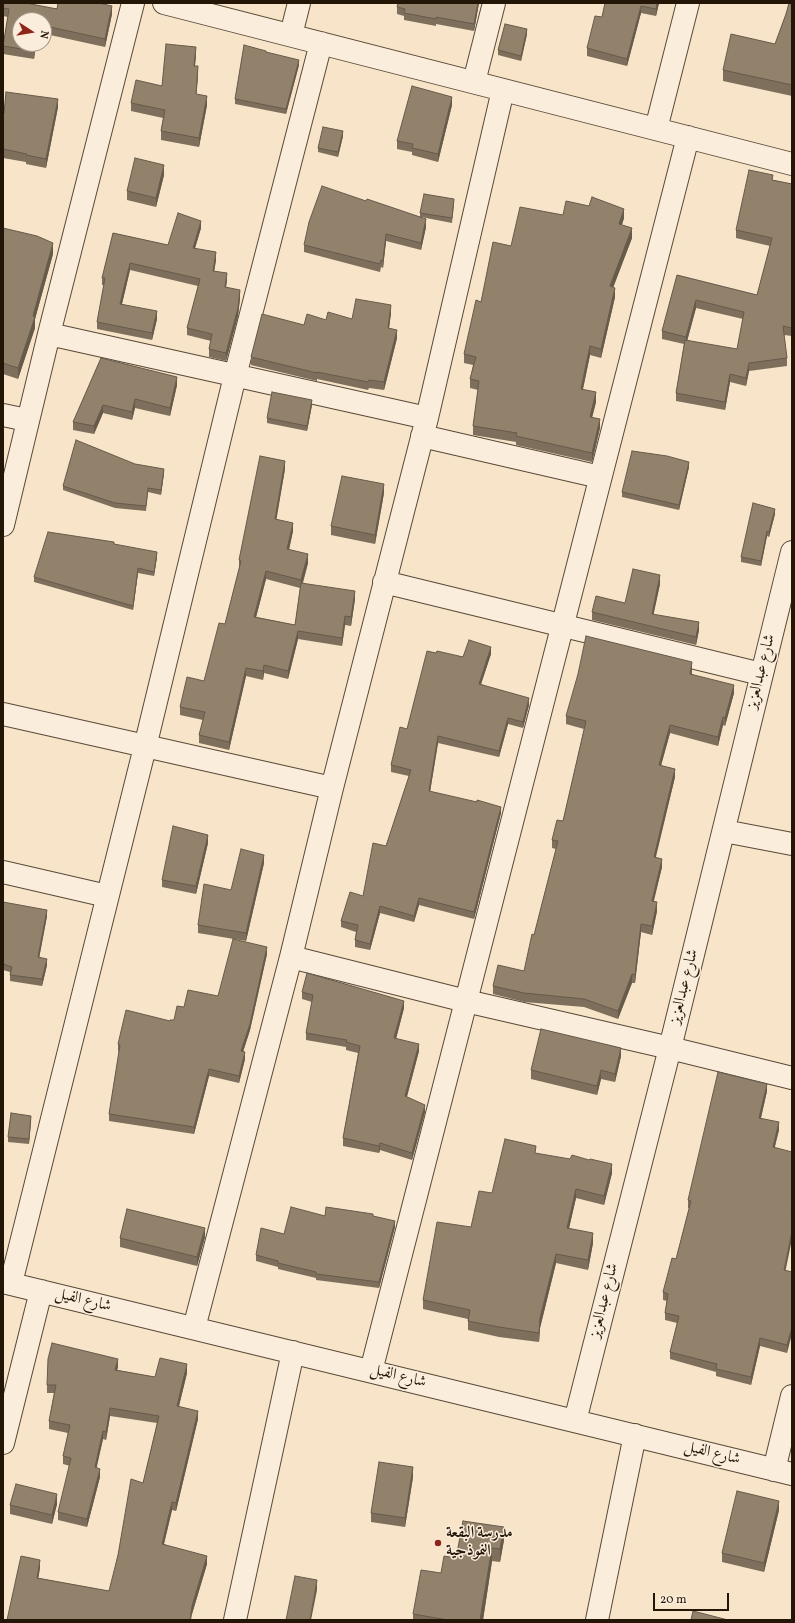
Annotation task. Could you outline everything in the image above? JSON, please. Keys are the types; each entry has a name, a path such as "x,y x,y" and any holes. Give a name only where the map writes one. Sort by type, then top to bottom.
{"street":[{"path":"3,525 27,420 133,3"},
{"path":"291,35 299,3"},
{"path":"474,82 494,3"},
{"path":"656,129 688,3"},
{"path":"171,4 792,164"},
{"path":"7,1283 145,747 235,376 320,43"},
{"path":"194,1328 291,957 384,582 425,427 503,90"},
{"path":"371,1371 561,625 688,137"},
{"path":"49,334 235,376 600,476"},
{"path":"3,415 27,420"},
{"name":"شارع عبدالعزيز","path":"574,1421 670,1048 792,552"},
{"path":"384,582 761,674"},
{"path":"3,714 332,788"},
{"path":"724,831 792,844"},
{"path":"3,872 107,896"},
{"path":"291,957 466,1001 792,1078"},
{"name":"شارع الفيل","path":"7,1283 783,1472"},
{"path":"3,1443 41,1291"},
{"path":"235,1620 293,1352"},
{"path":"783,1472 792,1396"},
{"path":"597,1620 635,1436"}],"building":[{"path":"3,3 26,3 57,9 58,3 99,3 112,6 105,39 52,27 52,12 12,12 12,47 3,46 9,9 3,8"},
{"path":"398,3 478,3 474,24 404,13 405,9 397,7"},
{"path":"605,3 657,3 656,9 641,6 627,59 587,48 595,16 602,17"},
{"path":"789,3 792,3 792,85 723,70 731,34 775,44"},
{"path":"505,24 527,29 521,56 498,50"},
{"path":"166,44 196,47 194,66 198,66 196,94 207,96 199,138 161,131 165,110 131,103 136,80 162,86"},
{"path":"244,45 299,60 286,109 235,99"},
{"path":"412,86 452,97 438,154 412,148 413,144 397,141"},
{"path":"6,92 58,99 46,159 3,149 3,112 4,113"},
{"path":"323,127 343,131 338,152 318,148"},
{"path":"135,158 164,165 156,198 127,191"},
{"path":"749,170 773,175 772,180 792,184 792,328 783,326 787,358 749,363 746,378 730,374 725,402 676,393 685,340 737,349 744,312 696,300 686,337 662,331 677,275 757,295 772,238 736,230"},
{"path":"322,186 366,201 367,199 426,219 421,243 386,234 383,260 381,260 380,264 304,245 309,222"},
{"path":"424,194 454,199 452,218 420,213"},
{"path":"592,197 624,209 619,224 632,228 610,286 615,288 601,349 590,346 581,389 596,392 590,417 600,419 592,453 516,436 517,433 473,426 479,381 470,379 476,357 464,354 476,300 481,302 493,242 511,246 520,207 563,215 566,201 589,206"},
{"path":"178,213 201,221 193,248 216,252 213,271 227,273 225,287 240,290 238,308 226,353 209,349 212,334 187,328 200,279 130,263 120,304 157,311 152,333 97,322 105,278 102,278 113,233 168,245"},
{"path":"3,228 37,236 53,243 33,316 35,317 18,368 3,363"},
{"path":"356,299 391,305 388,328 397,330 384,382 369,380 368,382 317,373 251,357 262,314 304,325 307,314 326,320 328,312 352,319"},
{"path":"101,358 177,377 170,408 135,399 132,412 103,405 94,426 73,422"},
{"path":"272,392 312,400 307,426 267,418"},
{"path":"76,440 135,464 164,469 161,490 148,488 146,506 115,503 63,486"},
{"path":"632,451 667,456 689,462 679,505 622,492"},
{"path":"260,456 285,461 275,519 293,523 287,549 308,554 301,580 266,571 254,617 295,625 301,583 355,591 351,617 345,616 342,638 298,631 288,671 264,665 263,671 246,668 229,742 199,735 205,712 180,707 187,677 204,681 219,623 225,624 241,561 239,560"},
{"path":"342,476 384,484 375,535 331,526"},
{"path":"753,503 775,509 769,532 767,531 761,561 741,557"},
{"path":"48,532 114,542 114,544 157,552 154,572 138,568 133,606 34,577"},
{"path":"633,569 660,575 652,614 699,622 696,637 592,612 596,596 625,603"},
{"path":"586,636 692,662 690,674 734,685 718,737 670,725 659,765 675,769 654,857 662,859 652,901 657,902 652,926 641,924 635,975 632,974 618,1011 584,999 524,993 493,986 498,965 524,971 532,934 534,935 558,841 552,840 557,820 563,821 586,721 566,716 578,674"},
{"path":"469,640 491,647 479,684 529,698 523,722 508,718 499,751 438,736 429,791 477,802 477,800 501,807 474,912 419,898 414,916 380,906 370,944 355,940 358,925 341,921 350,892 363,896 373,843 386,846 411,770 391,765 400,727 407,729 427,651 436,653 437,651 463,657"},
{"path":"173,826 208,835 196,886 162,880"},
{"path":"241,849 264,855 246,933 198,925 204,884 231,890"},
{"path":"3,902 47,910 38,957 47,959 42,979 10,975 12,967 3,964"},
{"path":"233,939 267,947 250,1024 241,1051 245,1052 239,1076 209,1069 194,1127 109,1114 120,1045 118,1044 126,1010 170,1021 174,1020 177,1006 184,1007 188,990 218,996"},
{"path":"307,973 404,1001 394,1038 419,1044 405,1096 425,1105 412,1153 380,1143 379,1146 343,1138 360,1046 346,1042 347,1040 306,1033 313,995 302,992"},
{"path":"541,1029 621,1048 615,1074 601,1070 597,1086 531,1070"},
{"path":"718,1072 767,1084 759,1118 779,1122 773,1147 792,1152 792,1231 784,1270 792,1272 792,1327 787,1345 760,1338 751,1377 716,1369 717,1364 670,1352 679,1316 665,1313 668,1294 663,1292 672,1258 676,1259 691,1201 688,1200"},
{"path":"11,1113 31,1116 29,1139 8,1137"},
{"path":"505,1139 536,1146 535,1153 570,1159 572,1155 612,1164 604,1196 576,1189 567,1228 593,1233 588,1260 556,1254 540,1318 539,1333 468,1321 470,1310 423,1300 437,1222 471,1227 479,1191 492,1193"},
{"path":"291,1207 325,1216 326,1207 373,1214 373,1216 395,1221 379,1282 316,1274 316,1272 278,1263 278,1261 256,1255 261,1228 284,1234"},
{"path":"127,1209 205,1228 197,1257 120,1238"},
{"path":"52,1343 118,1359 115,1370 155,1377 160,1358 187,1364 177,1406 198,1411 176,1503 172,1502 162,1544 207,1556 192,1606 190,1620 7,1620 21,1556 40,1560 37,1578 109,1591 118,1555 131,1479 143,1483 159,1416 110,1408 106,1432 103,1431 95,1467 100,1469 87,1519 58,1512 71,1458 63,1456 70,1425 49,1421 56,1385 47,1385 48,1359"},
{"path":"379,1462 413,1467 405,1518 371,1513"},
{"path":"16,1484 57,1494 52,1515 10,1505"},
{"path":"737,1491 779,1501 764,1563 722,1553"},
{"path":"463,1521 504,1527 500,1549 492,1548 480,1620 448,1620 413,1614 421,1570 441,1573 444,1556 456,1558"},
{"path":"295,1576 317,1580 310,1620 286,1620"},
{"path":"693,1611 728,1620 691,1620"}],"place":[{"name":"مدرسة البقعة النموذجية","path":"438,1543"}]}
